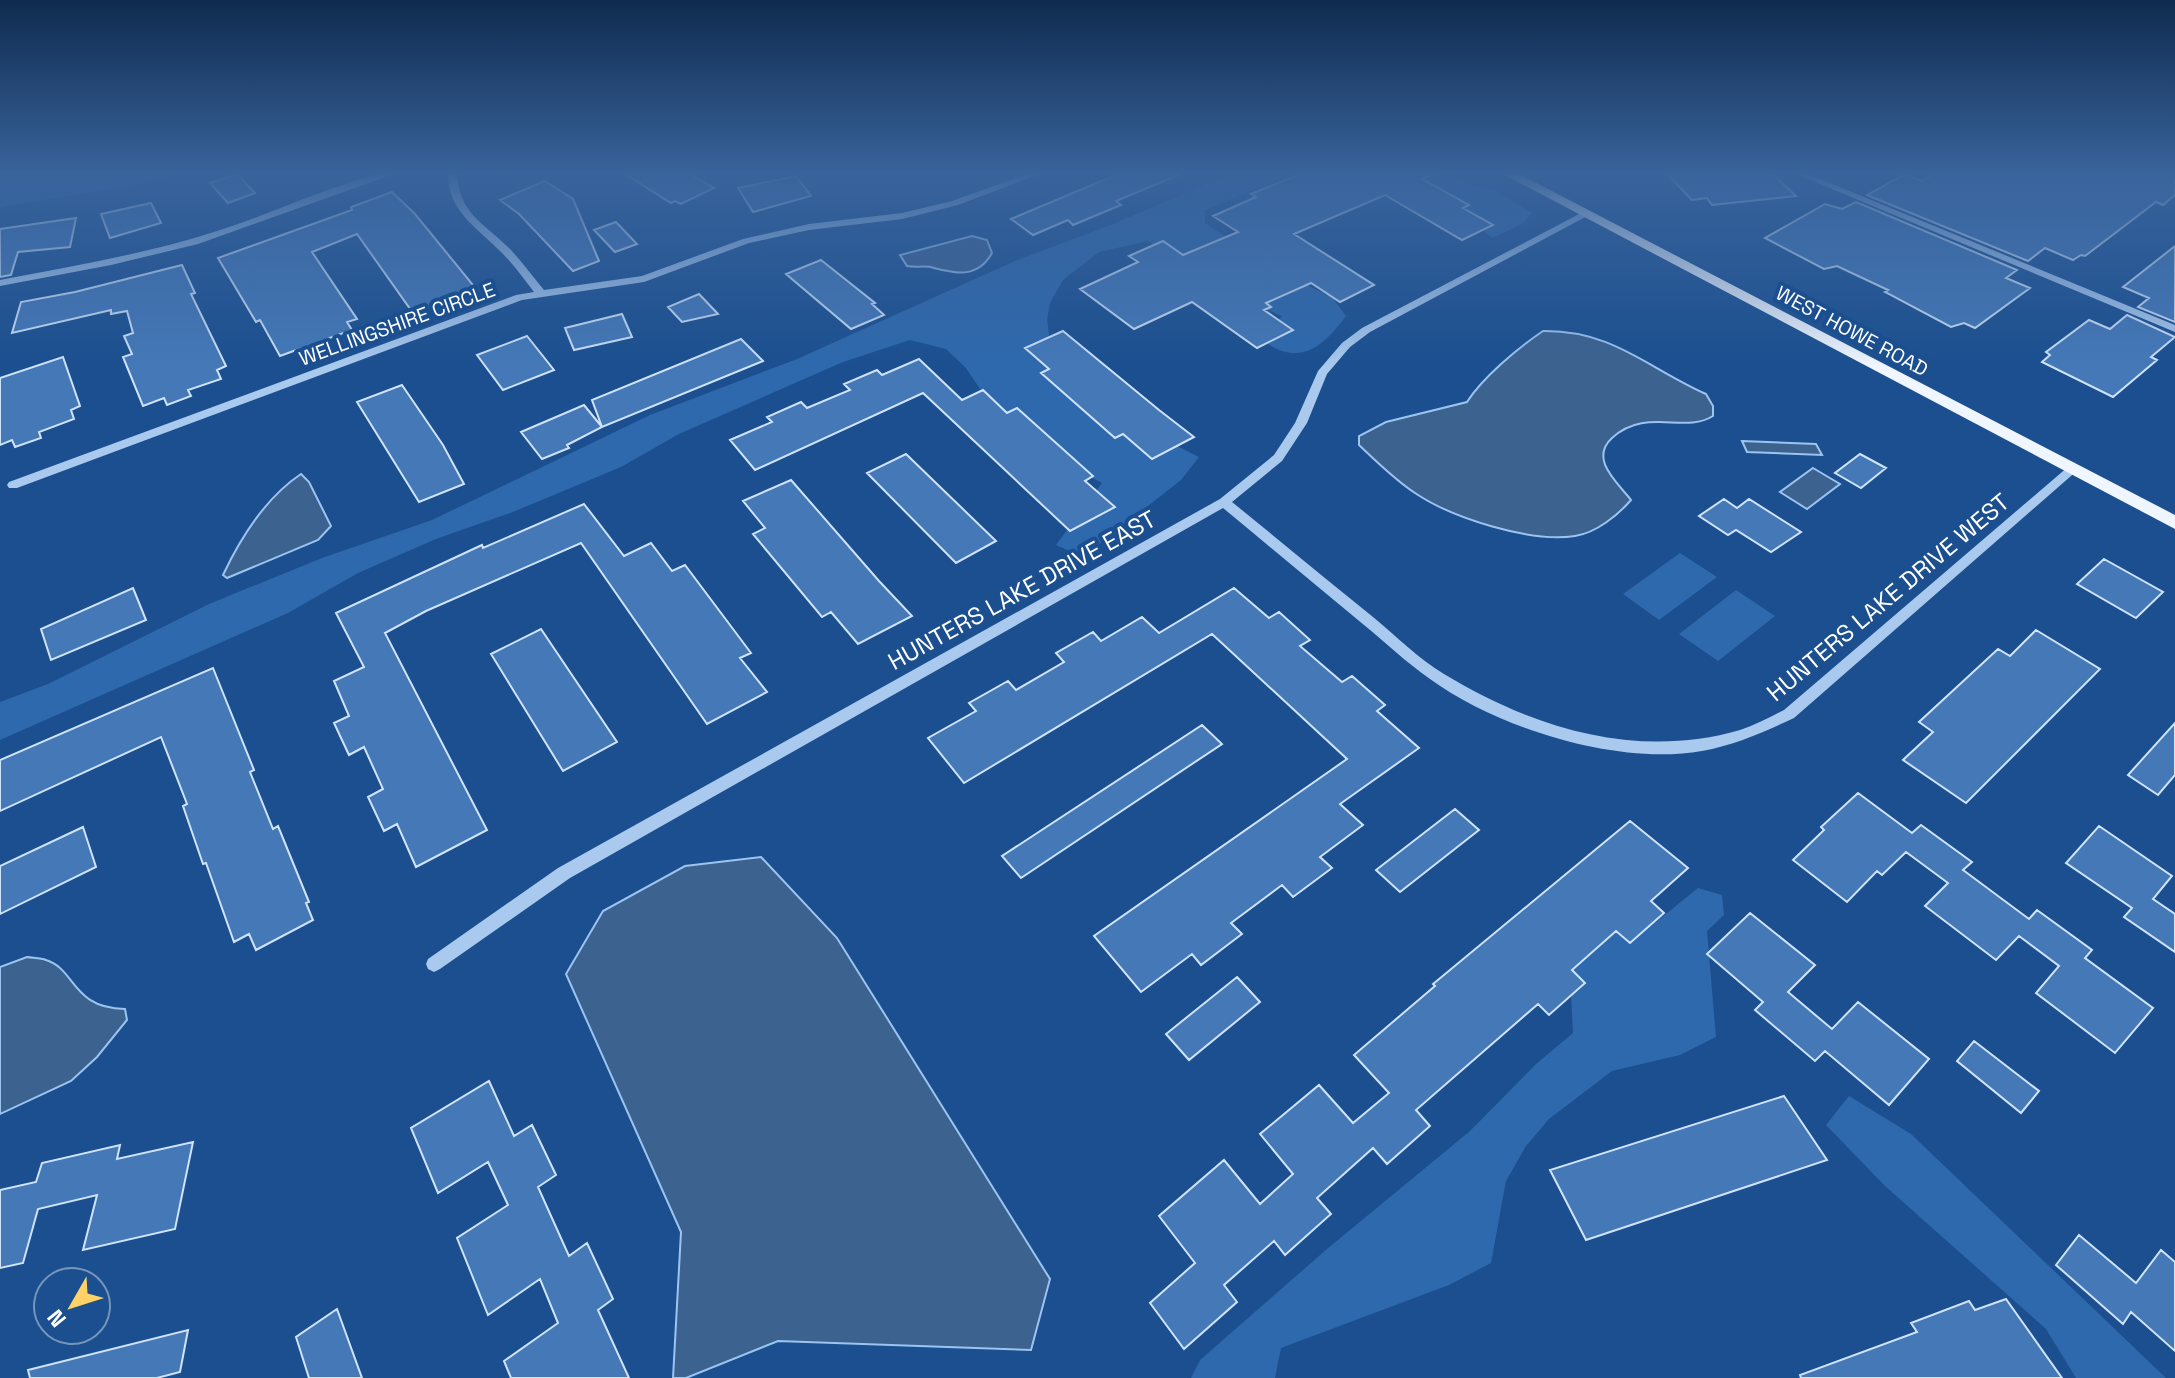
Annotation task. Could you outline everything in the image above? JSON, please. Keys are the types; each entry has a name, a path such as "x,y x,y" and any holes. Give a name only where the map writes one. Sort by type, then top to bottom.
{"main road":[{"name":"WEST HOWE ROAD","path":"1632,238 2175,523"}],"street":[{"path":"0,283 175,247 202,238"},
{"path":"491,238 542,295"},
{"name":"WELLINGSHIRE CIRCLE","path":"13,485 520,297 644,279 758,238"},
{"name":"HUNTERS LAKE DRIVE EAST","path":"434,964 564,873 1224,502 1287,447 1301,423 1315,384 1346,345 1366,330 1540,238"},
{"path":"1956,238 2175,329"},
{"name":"HUNTERS LAKE DRIVE WEST","path":"1224,502 1436,676 1474,700 1519,721 1572,738 1662,748 1737,738 1789,714 2073,469"}],"shaded area":[{"path":"963,238 987,240 992,253 980,267 966,272 907,266 900,255"},
{"path":"1075,238 1228,238 1278,272 1332,297 1346,316 1328,337 1309,350 1298,353 1275,348 1261,339 1282,316 1222,290 1148,241 1099,252 1063,280 1050,303 1047,319 1052,358 1151,433 1199,457 1181,480 1083,557 1056,545 1102,483 1032,446 994,409 965,367 946,349 910,340 843,362 679,434 621,467 358,573 288,613 0,740 0,702 48,684 209,604 322,558 432,520 650,415 797,359 1015,261"},
{"path":"1543,331 1567,332 1609,343 1706,394 1713,406 1713,416 1702,421 1638,424 1612,438 1603,454 1604,462 1631,500 1599,527 1575,536 1537,536 1470,519 1415,493 1359,445 1359,436 1386,422 1467,402 1502,364"},
{"path":"1742,441 1816,444 1822,455 1747,452"},
{"path":"1813,468 1840,484 1807,509 1780,492"},
{"path":"301,474 309,482 331,526 318,540 227,578 223,575 255,519 276,495"},
{"path":"1680,553 1717,577 1659,620 1623,594"},
{"path":"1736,590 1775,616 1718,661 1679,634"},
{"path":"761,857 837,938 1050,1279 1031,1350 778,1341 686,1378 673,1378 681,1232 566,974 603,911 685,866"},
{"path":"1698,888 1722,895 1724,915 1707,931 1716,1037 1680,1055 1612,1071 1549,1119 1526,1146 1506,1181 1491,1263 1449,1285 1281,1348 1275,1378 1191,1378 1200,1360 1327,1249 1470,1131 1536,1064 1573,1033 1571,995 1585,983 1572,970 1616,931 1630,943"},
{"path":"27,957 44,959 56,965 76,988 94,1002 125,1009 127,1020 97,1057 71,1081 0,1114 0,967"},
{"path":"1849,1096 1911,1134 2166,1378 2076,1378 2046,1329 1885,1186 1826,1125"}],"building":[{"path":"0,238 72,238 70,247 18,252 11,275 0,277"},
{"path":"273,238 346,238 312,252 357,319 347,322 352,330 321,341 324,347 303,354 299,349 280,356 218,258"},
{"path":"360,238 435,238 477,290 413,313"},
{"path":"542,238 589,238 599,261 573,271"},
{"path":"602,238 632,238 637,244 615,252"},
{"path":"1223,238 1301,238 1374,285 1340,302 1311,283 1266,303 1271,307 1264,310 1293,330 1257,348 1192,302 1134,329 1080,289 1138,262 1129,256 1163,241 1183,255"},
{"path":"1766,238 1942,238 2017,270 2006,278 2030,288 1975,328 1964,323 1951,327 1885,292 1888,290 1837,266 1824,269"},
{"path":"1973,238 2108,238 2085,256 2073,260 2045,248 2028,261"},
{"path":"2175,246 2175,322 2138,307 2149,298 2123,287"},
{"path":"821,260 875,303 872,304 884,315 851,329 786,274"},
{"path":"182,265 195,293 191,294 226,366 217,370 221,379 188,390 191,396 167,405 164,398 143,406 123,357 132,354 124,336 133,333 127,311 111,314 111,310 12,333 21,302"},
{"path":"699,294 718,314 682,322 668,307"},
{"path":"622,314 632,337 574,350 565,328"},
{"path":"2127,315 2175,337 2151,357 2157,360 2113,397 2042,362 2050,355 2046,352 2089,320 2110,329"},
{"path":"1063,331 1194,437 1152,459 1123,434 1115,438 1041,373 1049,369 1025,348"},
{"path":"527,336 554,370 503,390 477,355"},
{"path":"741,339 763,361 602,427 592,400"},
{"path":"63,357 80,406 71,410 74,419 39,432 41,438 15,447 12,440 0,445 0,378"},
{"path":"919,359 962,400 983,390 1007,413 1017,408 1093,476 1085,481 1115,507 1070,531 923,393 755,470 730,440 772,422 767,417 801,402 807,408 850,390 844,384 877,370 882,375"},
{"path":"402,385 443,445 464,484 419,502 357,402"},
{"path":"584,405 602,427 567,445 569,448 542,459 521,432"},
{"path":"906,454 996,541 956,563 867,473"},
{"path":"1860,454 1886,468 1861,488 1835,473"},
{"path":"791,480 912,616 858,644 831,612 822,617 753,534 765,528 743,501"},
{"path":"1724,499 1737,508 1749,499 1801,532 1771,552 1736,530 1728,535 1699,516"},
{"path":"584,504 624,556 651,543 672,571 685,565 751,653 740,658 767,692 707,724 581,543 426,611 385,633 487,830 416,867 397,824 384,831 368,797 383,789 364,747 349,755 334,723 349,716 334,681 364,667 336,613 482,545 483,548"},
{"path":"2104,559 2163,592 2136,618 2077,584"},
{"path":"133,588 146,620 51,660 41,629"},
{"path":"1234,588 1269,618 1279,612 1310,640 1300,646 1342,682 1352,676 1385,705 1377,711 1419,748 1340,804 1363,825 1320,857 1332,868 1293,897 1282,885 1231,923 1242,934 1201,965 1192,954 1141,992 1094,936 1347,759 1212,634 964,783 928,738 976,711 969,703 1008,681 1016,690 1064,662 1056,653 1093,632 1101,641 1142,617 1159,633"},
{"path":"541,629 617,742 563,771 491,654"},
{"path":"2036,630 2100,669 1966,803 1903,760 1933,732 1919,722 1998,649 2010,656"},
{"path":"213,668 254,770 250,772 273,829 278,826 309,902 306,903 313,920 256,950 249,934 234,942 206,863 203,864 183,806 187,804 161,737 0,811 0,760"},
{"path":"2175,723 2175,775 2158,795 2128,775"},
{"path":"1202,725 1222,744 1021,878 1002,856"},
{"path":"1858,793 1912,833 1921,825 1972,862 1963,870 2029,919 2037,910 2092,950 2085,958 2153,1008 2115,1053 2036,993 2059,966 2019,936 1996,960 1925,906 1948,883 1906,852 1882,875 1877,871 1847,902 1793,860 1824,830 1821,827"},
{"path":"1455,809 1479,830 1400,892 1376,870"},
{"path":"1630,821 1688,868 1651,901 1664,913 1630,943 1616,931 1572,970 1585,983 1549,1015 1538,1004 1416,1110 1430,1126 1387,1164 1373,1148 1317,1198 1331,1214 1285,1255 1274,1241 1224,1285 1237,1302 1184,1349 1150,1303 1195,1263 1159,1216 1224,1160 1260,1204 1293,1174 1260,1134 1319,1085 1353,1123 1389,1093 1354,1055 1435,986 1433,984"},
{"path":"2099,826 2172,876 2153,899 2175,914 2175,952 2124,917 2132,908 2066,863"},
{"path":"83,827 96,867 0,914 0,866"},
{"path":"1750,913 1815,965 1788,992 1832,1029 1858,1002 1929,1059 1889,1105 1825,1051 1815,1061 1755,1010 1763,1002 1707,954"},
{"path":"1237,977 1260,1002 1189,1060 1166,1034"},
{"path":"1974,1041 2039,1091 2021,1113 1957,1061"},
{"path":"489,1081 514,1136 532,1125 556,1175 538,1187 569,1256 587,1243 613,1299 598,1310 629,1378 511,1378 504,1361 558,1323 540,1279 488,1315 457,1238 508,1205 488,1162 438,1193 411,1128"},
{"path":"1784,1096 1827,1160 1586,1240 1550,1170"},
{"path":"193,1142 175,1229 83,1250 97,1195 38,1209 23,1263 0,1268 0,1190 36,1182 42,1163 120,1145 117,1159"},
{"path":"2079,1235 2136,1283 2161,1250 2175,1262 2175,1351 2131,1312 2123,1324 2056,1265"},
{"path":"2006,1299 2062,1378 1801,1378 1800,1375 1917,1332 1911,1323 1969,1301 1975,1310"},
{"path":"337,1309 362,1378 309,1378 296,1337"},
{"path":"188,1330 180,1372 157,1378 30,1378 28,1370"}]}
